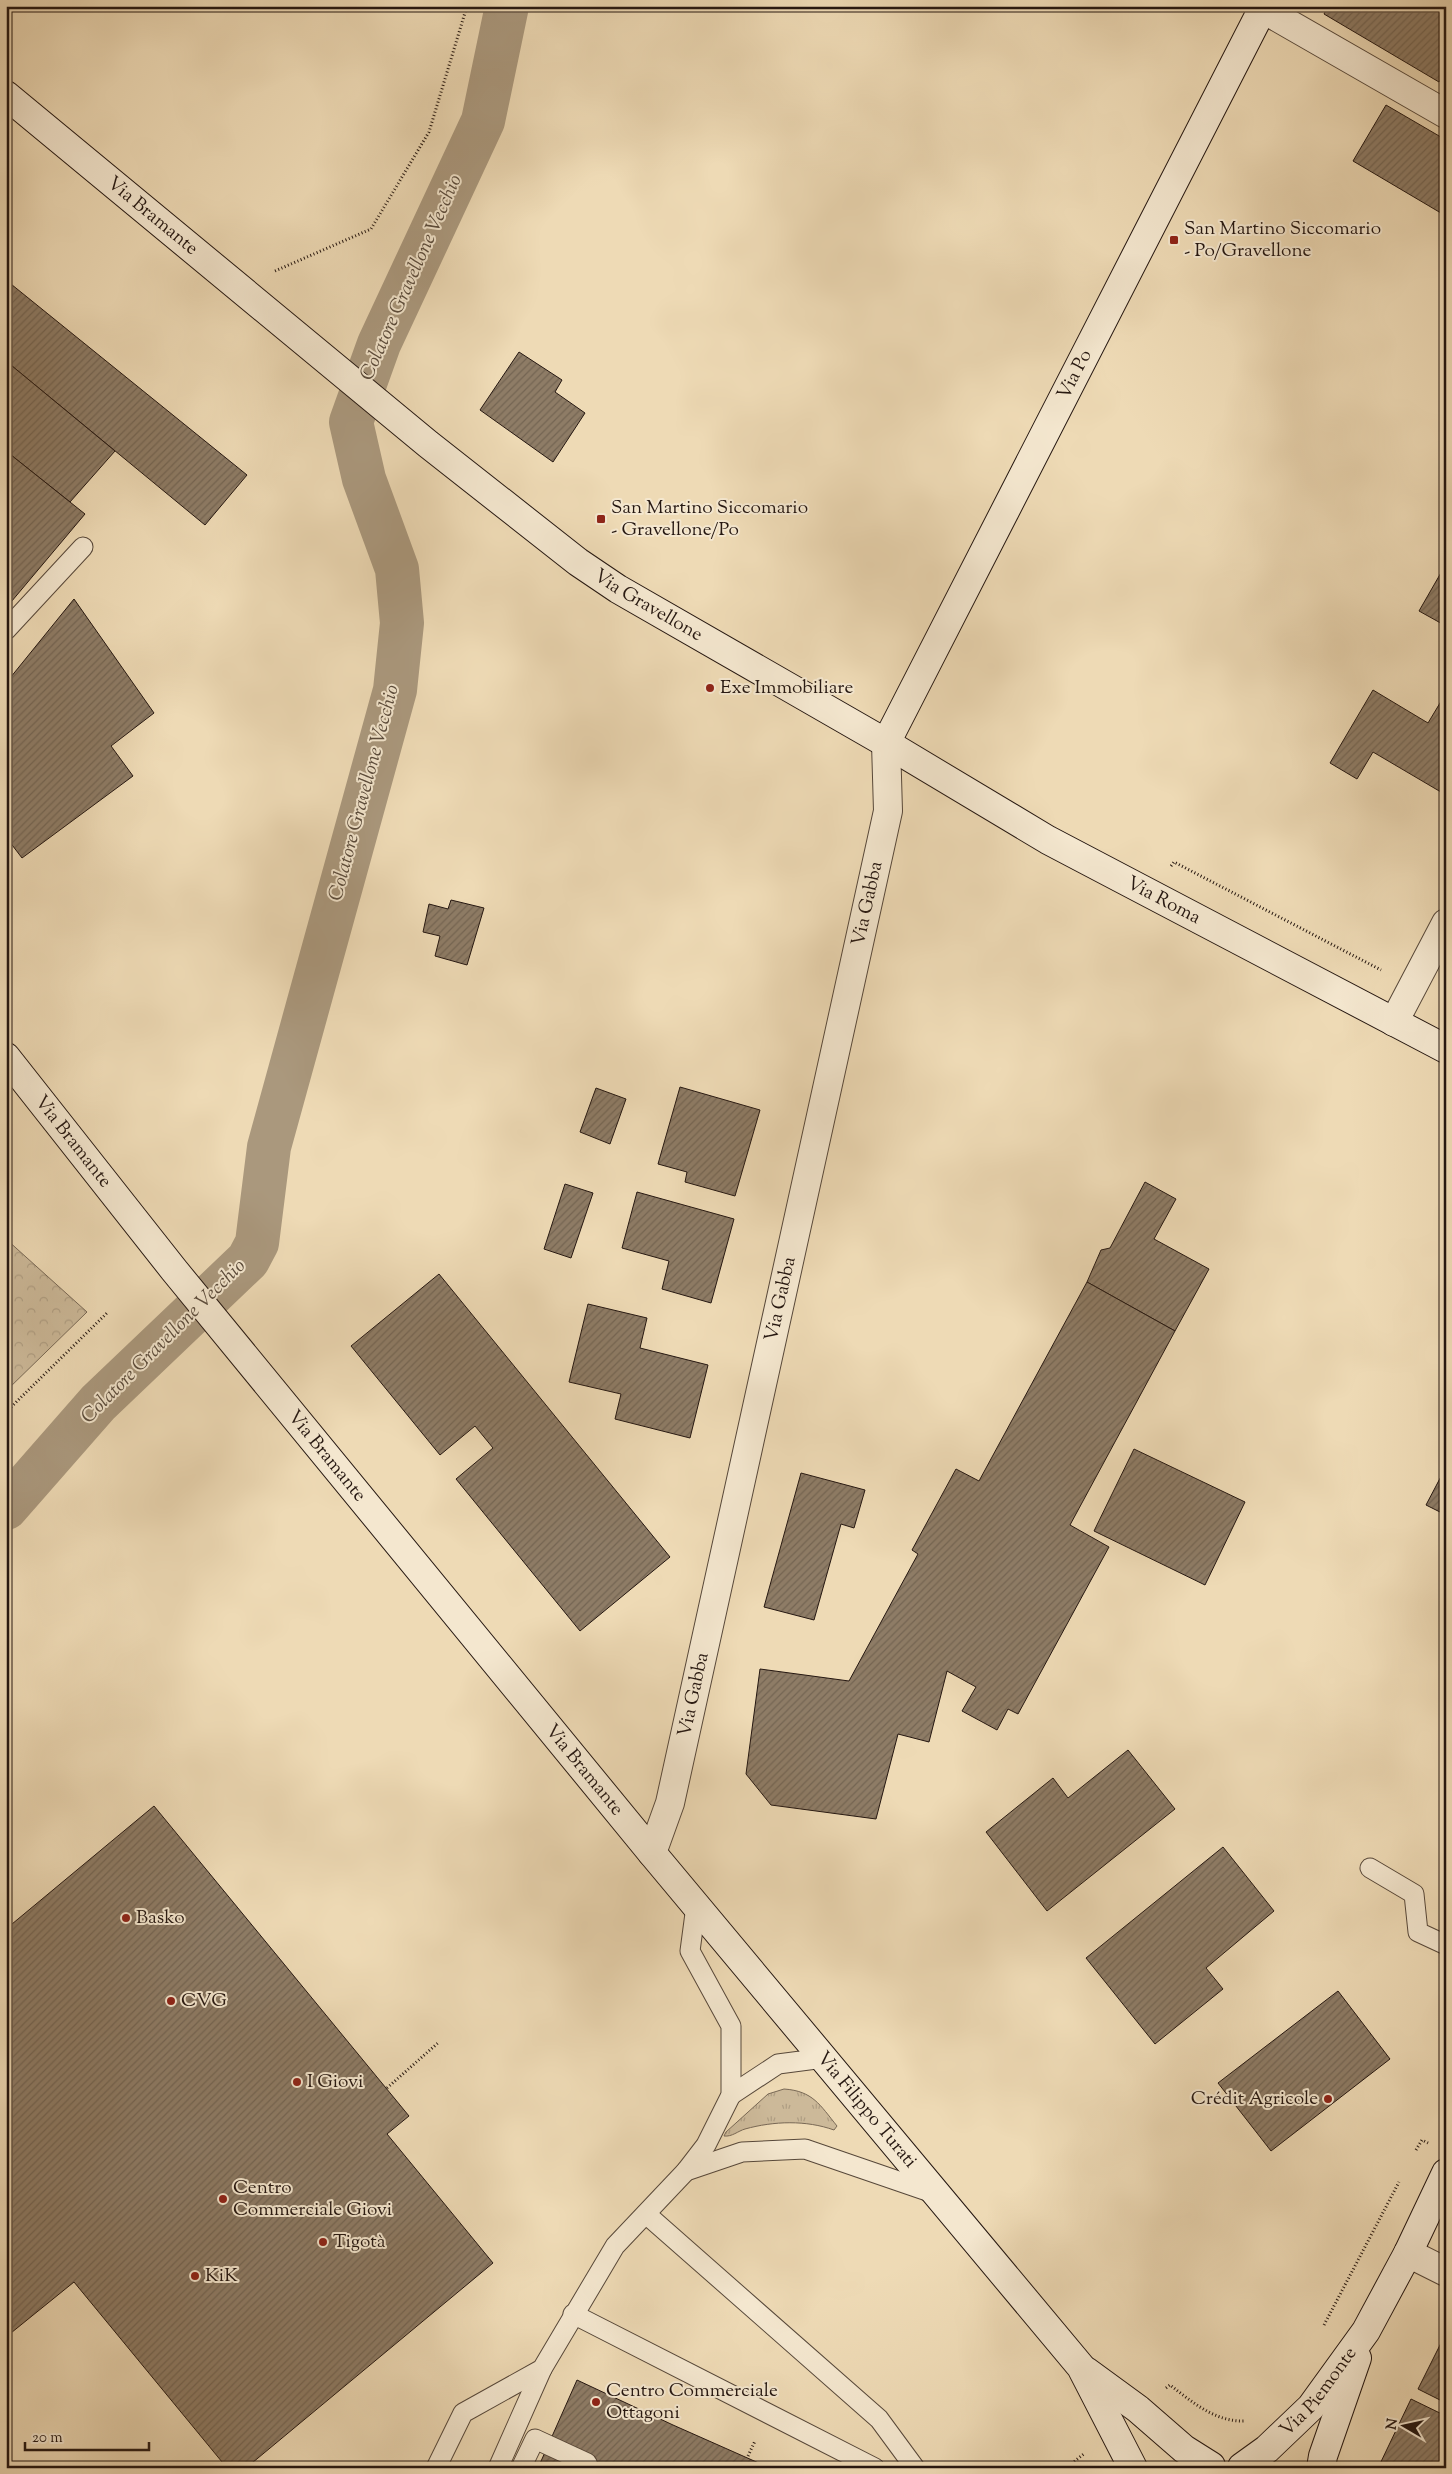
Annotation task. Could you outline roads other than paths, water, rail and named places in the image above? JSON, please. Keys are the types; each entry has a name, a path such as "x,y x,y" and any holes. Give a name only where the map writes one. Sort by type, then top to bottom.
{"street":[{"path":"1263,8 1446,114"},
{"name":"Via Po","path":"886,743 1263,8"},
{"name":"Via Bramante","path":"6,95 298,338"},
{"name":"Via Gravellone","path":"298,338 428,444 578,562 618,590 886,743"},
{"name":"Via Roma","path":"886,743 1048,840 1446,1049"},
{"name":"Via Gabba","path":"652,1853 670,1803 888,811 886,743"},
{"path":"1394,1022 1446,923"},
{"name":"Via Bramante","path":"6,1057 174,1270 652,1853"},
{"name":"Via Filippo Turati","path":"652,1853 1081,2367 1138,2409 1208,2467"},
{"name":"Via Piemonte","path":"1242,2468 1267,2449 1311,2407 1366,2331 1408,2253 1446,2173"},
{"path":"1408,2253 1446,2272"},
{"name":"Via Piemonte","path":"1322,2468 1323,2456 1366,2331"},
{"name":"Via Filippo Turati","path":"1081,2367 1106,2436 1133,2468"},
{"path":"1208,2467 1242,2468"}],"lane":[{"path":"6,630 82,547"},
{"path":"1370,1868 1414,1894 1418,1932 1446,1945"},
{"path":"498,2468 542,2369 615,2246 686,2171 706,2145 731,2095 731,2026 690,1951 696,1906"},
{"path":"731,2095 778,2064 824,2058"},
{"path":"686,2171 742,2152 805,2148 938,2195"},
{"path":"646,2214 879,2420 914,2468"},
{"path":"574,2314 875,2468"},
{"path":"436,2468 463,2414 542,2369"},
{"path":"521,2468 535,2438 587,2462 589,2468"}],"waterway":[{"name":"Colatore Gravellone Vecchio","path":"6,1508 98,1403 248,1260 257,1243 269,1147 395,690 402,623 397,569 364,479 351,422 379,344 483,121 507,6"}],"place":[{"name":"San Martino Siccomario - Po/Gravellone","path":"1174,240"},
{"name":"San Martino Siccomario - Gravellone/Po","path":"601,519"},
{"name":"Exe Immobiliare","path":"710,688"},
{"name":"Basko","path":"126,1918"},
{"name":"CVG","path":"171,2001"},
{"name":"I Giovi","path":"297,2082"},
{"name":"Crédit Agricole","path":"1328,2099"},
{"name":"Centro Commerciale Giovi","path":"223,2199"},
{"name":"Tigotà","path":"323,2242"},
{"name":"KiK","path":"195,2276"},
{"name":"Centro Commerciale Ottagoni","path":"596,2402"}]}
